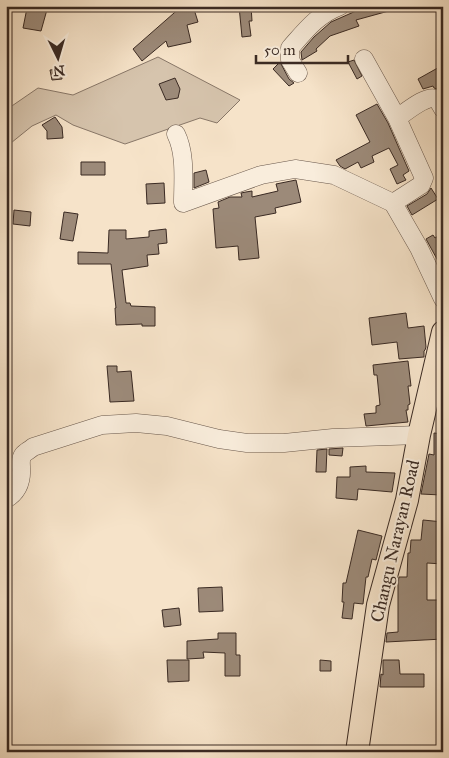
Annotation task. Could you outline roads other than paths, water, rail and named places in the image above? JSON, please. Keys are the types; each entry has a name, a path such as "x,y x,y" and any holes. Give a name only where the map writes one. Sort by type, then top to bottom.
{"main road":[{"name":"Changu Narayan Road","path":"357,752 378,605 407,500 419,435 443,332"}],"street":[{"path":"298,74 290,60 290,48 313,22 328,11 340,6"},
{"path":"364,59 397,118 424,178 421,185 394,203"},
{"path":"397,118 426,98 437,100 443,109"},
{"path":"176,134 180,142 183,167 183,203 261,174 295,169 334,176 394,203 419,248 443,299"},
{"path":"6,499 15,494 19,486 20,462 23,455 33,447 102,425 136,423 167,426 219,439 247,443 284,443 333,438 419,435"}]}
